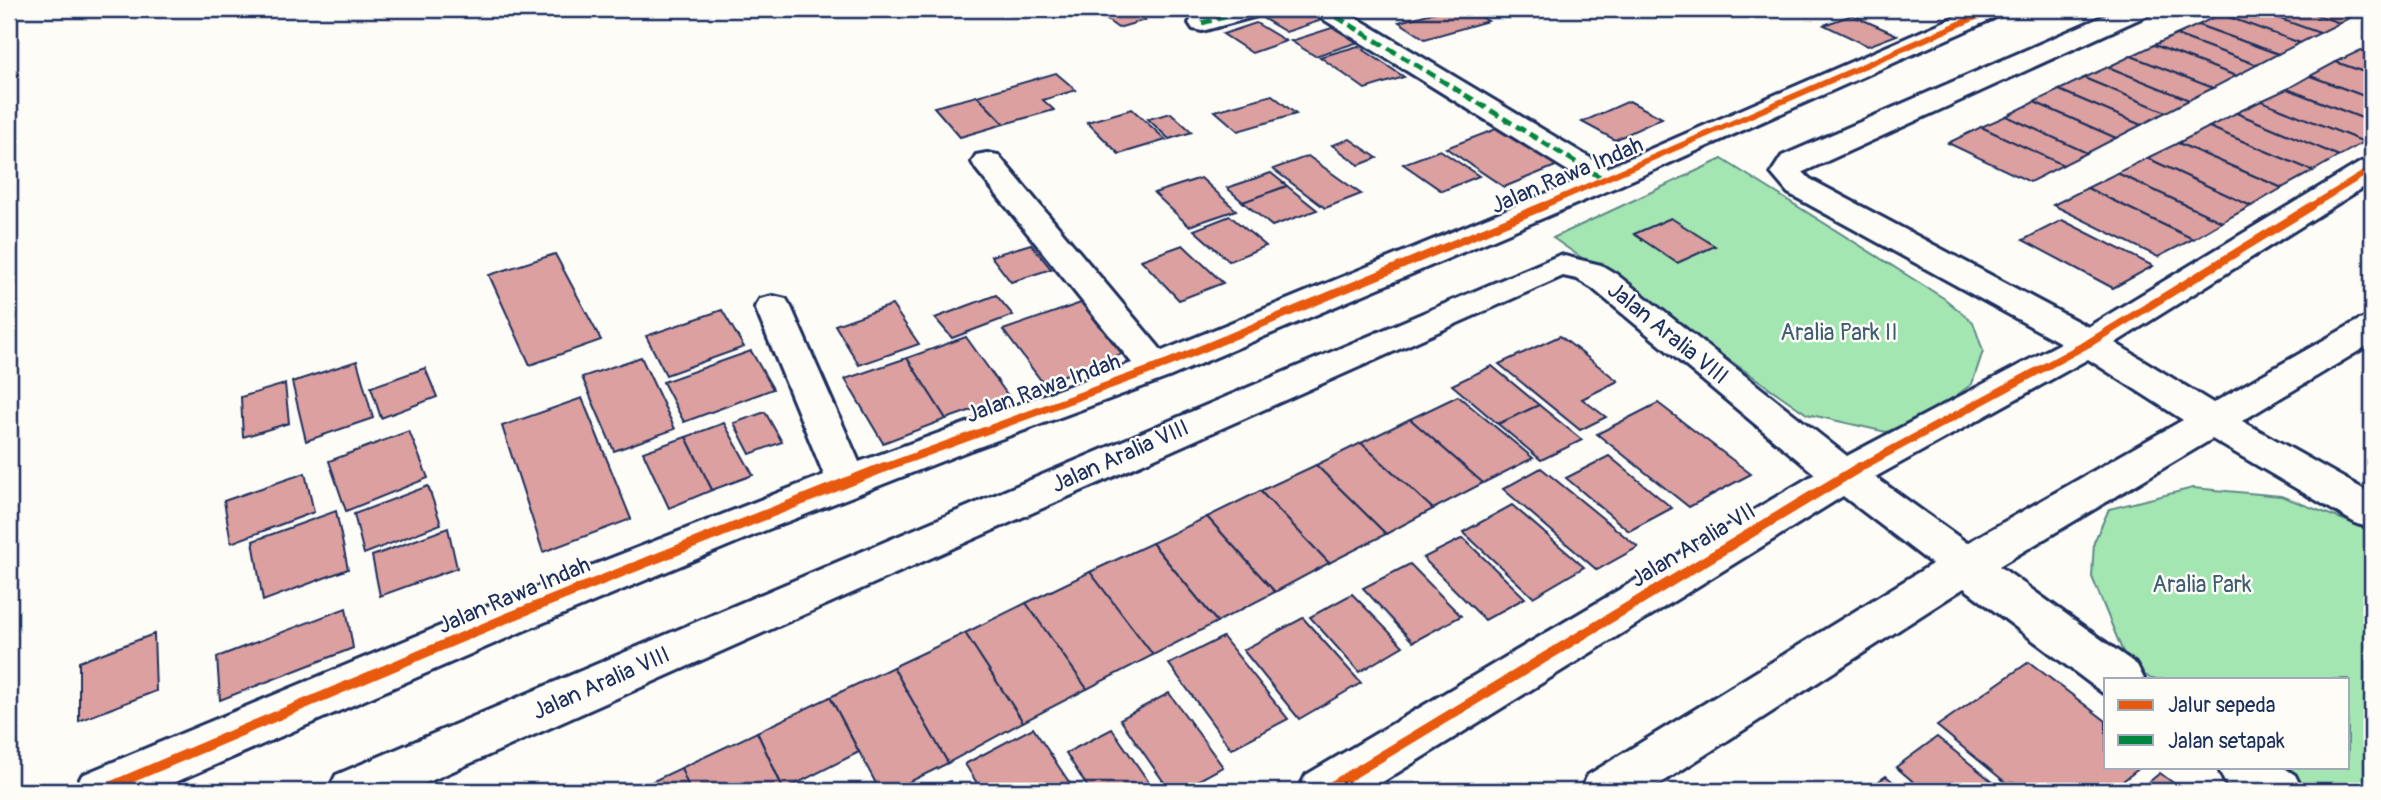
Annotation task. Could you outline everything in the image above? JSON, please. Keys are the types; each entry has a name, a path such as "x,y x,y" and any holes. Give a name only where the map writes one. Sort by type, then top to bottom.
{"street":[{"path":"1202,23 1255,9"},
{"path":"1324,9 1605,180"},
{"name":"Jalan Rawa Indah","path":"100,791 507,618 847,482 1156,368 1605,180 1994,9"},
{"path":"2141,9 1793,163 1787,173 1799,186 2089,343 2212,421 2372,513"},
{"path":"987,162 1156,368"},
{"name":"Jalan Aralia VII","path":"1324,791 1844,476 2089,343 2372,169"},
{"name":"Jalan Aralia VIII","path":"354,791 1560,265 1589,272 1604,281 1844,476 2119,678"},
{"path":"773,307 847,482"},
{"path":"1606,791 1967,565 2372,328"},
{"path":"2244,768 2277,791"}],"green space":[{"name":"Aralia Park II","path":"1722,159 1945,299 1973,322 1983,351 1972,384 1926,418 1886,432 1807,414 1553,238"},
{"name":"Aralia Park","path":"2193,488 2281,496 2372,533 2372,791 2314,791 2280,768 2350,768 2350,678 2150,678 2127,662 2092,577 2094,542 2109,509"}],"building":[{"path":"1092,9 1131,9 1145,20 1118,28"},
{"path":"1266,9 1303,9 1322,20 1286,32 1254,13"},
{"path":"1447,9 1467,9 1488,21 1425,39 1399,22"},
{"path":"2231,9 2253,9 2320,33 2300,43 2220,14"},
{"path":"2253,9 2300,9 2340,23 2320,33"},
{"path":"2300,9 2346,9 2358,13 2340,23"},
{"path":"2220,14 2300,43 2278,54 2198,25"},
{"path":"1852,15 1897,35 1868,46 1824,25"},
{"path":"1256,23 1286,41 1252,53 1223,34"},
{"path":"2198,25 2278,54 2257,65 2176,35"},
{"path":"1338,26 1362,41 1315,56 1291,41"},
{"path":"2176,35 2257,65 2236,76 2154,45"},
{"path":"2154,45 2236,76 2213,88 2131,56"},
{"path":"1358,46 1404,77 1365,89 1320,57"},
{"path":"2361,50 2372,54 2372,75 2336,62"},
{"path":"2131,56 2213,88 2189,100 2108,67"},
{"path":"2336,62 2372,75 2372,99 2310,76"},
{"path":"2108,67 2189,100 2166,112 2084,78"},
{"path":"1056,73 1076,90 1043,100 1054,110 1004,124 977,96"},
{"path":"2310,76 2372,99 2372,122 2287,89"},
{"path":"2084,78 2166,112 2141,125 2059,90"},
{"path":"2287,89 2372,122 2372,137 2364,142 2261,101"},
{"path":"2059,90 2141,125 2116,138 2034,102"},
{"path":"1272,95 1296,114 1238,131 1215,111"},
{"path":"977,96 1004,124 960,137 934,107"},
{"path":"1629,101 1662,118 1615,140 1582,122"},
{"path":"2261,101 2364,142 2339,156 2236,113"},
{"path":"2034,102 2116,138 2087,153 2006,116"},
{"path":"1132,109 1166,140 1119,154 1087,122"},
{"path":"1171,113 1192,132 1169,139 1148,119"},
{"path":"2236,113 2339,156 2313,171 2209,127"},
{"path":"2006,116 2087,153 2063,165 1981,127"},
{"path":"1504,126 1563,163 1504,187 1446,148"},
{"path":"1981,127 2063,165 2030,182 1948,143"},
{"path":"2209,127 2313,171 2282,188 2178,143"},
{"path":"1350,139 1377,158 1359,165 1332,145"},
{"path":"2178,143 2282,188 2251,206 2147,158"},
{"path":"1440,150 1479,176 1442,191 1403,164"},
{"path":"1308,156 1361,194 1325,208 1273,169"},
{"path":"2147,158 2251,206 2222,222 2117,173"},
{"path":"1271,173 1287,186 1243,202 1227,188"},
{"path":"2117,173 2222,222 2193,239 2087,188"},
{"path":"1201,178 1236,210 1189,226 1154,193"},
{"path":"1287,186 1317,210 1272,226 1243,202"},
{"path":"2087,188 2193,239 2158,257 2053,205"},
{"path":"1230,216 1266,246 1229,261 1194,230"},
{"path":"1671,218 1715,246 1677,263 1634,234"},
{"path":"2062,220 2153,266 2113,288 2023,240"},
{"path":"1031,244 1051,269 1011,282 991,256"},
{"path":"1183,245 1223,283 1179,300 1141,260"},
{"path":"555,254 601,340 530,365 489,275"},
{"path":"996,295 1013,315 952,338 935,318"},
{"path":"1084,302 1127,352 1043,383 1003,330"},
{"path":"892,305 919,344 859,365 835,325"},
{"path":"722,310 744,347 666,375 646,336"},
{"path":"1560,336 1618,381 1582,399 1606,417 1580,430 1499,364"},
{"path":"966,337 1009,397 946,419 907,358"},
{"path":"751,351 773,389 684,422 663,382"},
{"path":"641,357 675,429 614,451 582,377"},
{"path":"907,358 946,419 883,443 845,379"},
{"path":"357,361 373,418 306,441 292,382"},
{"path":"1492,366 1539,405 1498,424 1452,385"},
{"path":"425,368 437,397 381,418 371,387"},
{"path":"285,384 289,423 243,437 241,397"},
{"path":"1458,396 1533,458 1483,483 1410,419"},
{"path":"582,398 631,519 543,552 502,426"},
{"path":"1658,403 1751,474 1689,507 1597,434"},
{"path":"1539,405 1582,440 1541,460 1498,424"},
{"path":"765,412 782,442 750,454 734,423"},
{"path":"1410,419 1483,483 1433,509 1361,443"},
{"path":"724,423 753,475 712,490 686,437"},
{"path":"409,431 428,478 346,511 329,461"},
{"path":"686,437 712,490 669,508 643,452"},
{"path":"1361,443 1433,509 1386,534 1316,465"},
{"path":"1609,456 1672,508 1629,531 1566,478"},
{"path":"1316,465 1386,534 1329,563 1260,491"},
{"path":"1541,468 1638,547 1597,570 1503,489"},
{"path":"305,473 314,512 231,543 224,501"},
{"path":"428,486 441,524 364,554 354,514"},
{"path":"1260,491 1329,563 1275,592 1207,517"},
{"path":"1512,505 1584,567 1533,597 1463,532"},
{"path":"336,511 348,569 263,601 253,541"},
{"path":"1207,517 1275,592 1217,622 1152,543"},
{"path":"448,528 457,568 380,596 372,556"},
{"path":"1463,538 1525,598 1485,620 1423,558"},
{"path":"1152,543 1217,622 1153,655 1090,572"},
{"path":"1410,564 1461,616 1413,642 1363,588"},
{"path":"1090,572 1153,655 1087,689 1026,603"},
{"path":"1352,594 1403,646 1359,672 1310,617"},
{"path":"1026,603 1087,689 1023,722 965,633"},
{"path":"346,608 353,648 220,700 217,657"},
{"path":"1303,618 1361,683 1299,719 1243,650"},
{"path":"965,633 1023,722 948,763 893,667"},
{"path":"154,634 156,691 79,721 79,662"},
{"path":"1223,637 1288,719 1231,749 1169,664"},
{"path":"2029,662 2104,719 2104,768 2140,768 2110,791 2016,791 1937,726"},
{"path":"893,667 948,763 891,791 880,791 830,697"},
{"path":"1169,693 1223,767 1179,791 1170,791 1120,719"},
{"path":"830,697 859,752 784,790 757,732"},
{"path":"1033,728 1075,791 982,791 965,764"},
{"path":"1112,729 1155,791 1090,791 1066,753"},
{"path":"757,732 784,791 690,791 681,768"},
{"path":"1937,737 2004,791 1924,791 1896,767"},
{"path":"681,768 690,791 632,791"},
{"path":"2160,773 2184,791 2138,791"},
{"path":"1886,776 1904,791 1865,791"},
{"path":"950,781 956,791 930,791"}],"marked path":[{"path":"1202,23 1255,9"},
{"path":"1324,9 1605,180"}],"cycle path":[{"path":"100,791 507,618 751,519 951,442 1156,368 1605,180 1994,9"},
{"path":"1324,791 1844,476 2089,343 2372,169"}]}
